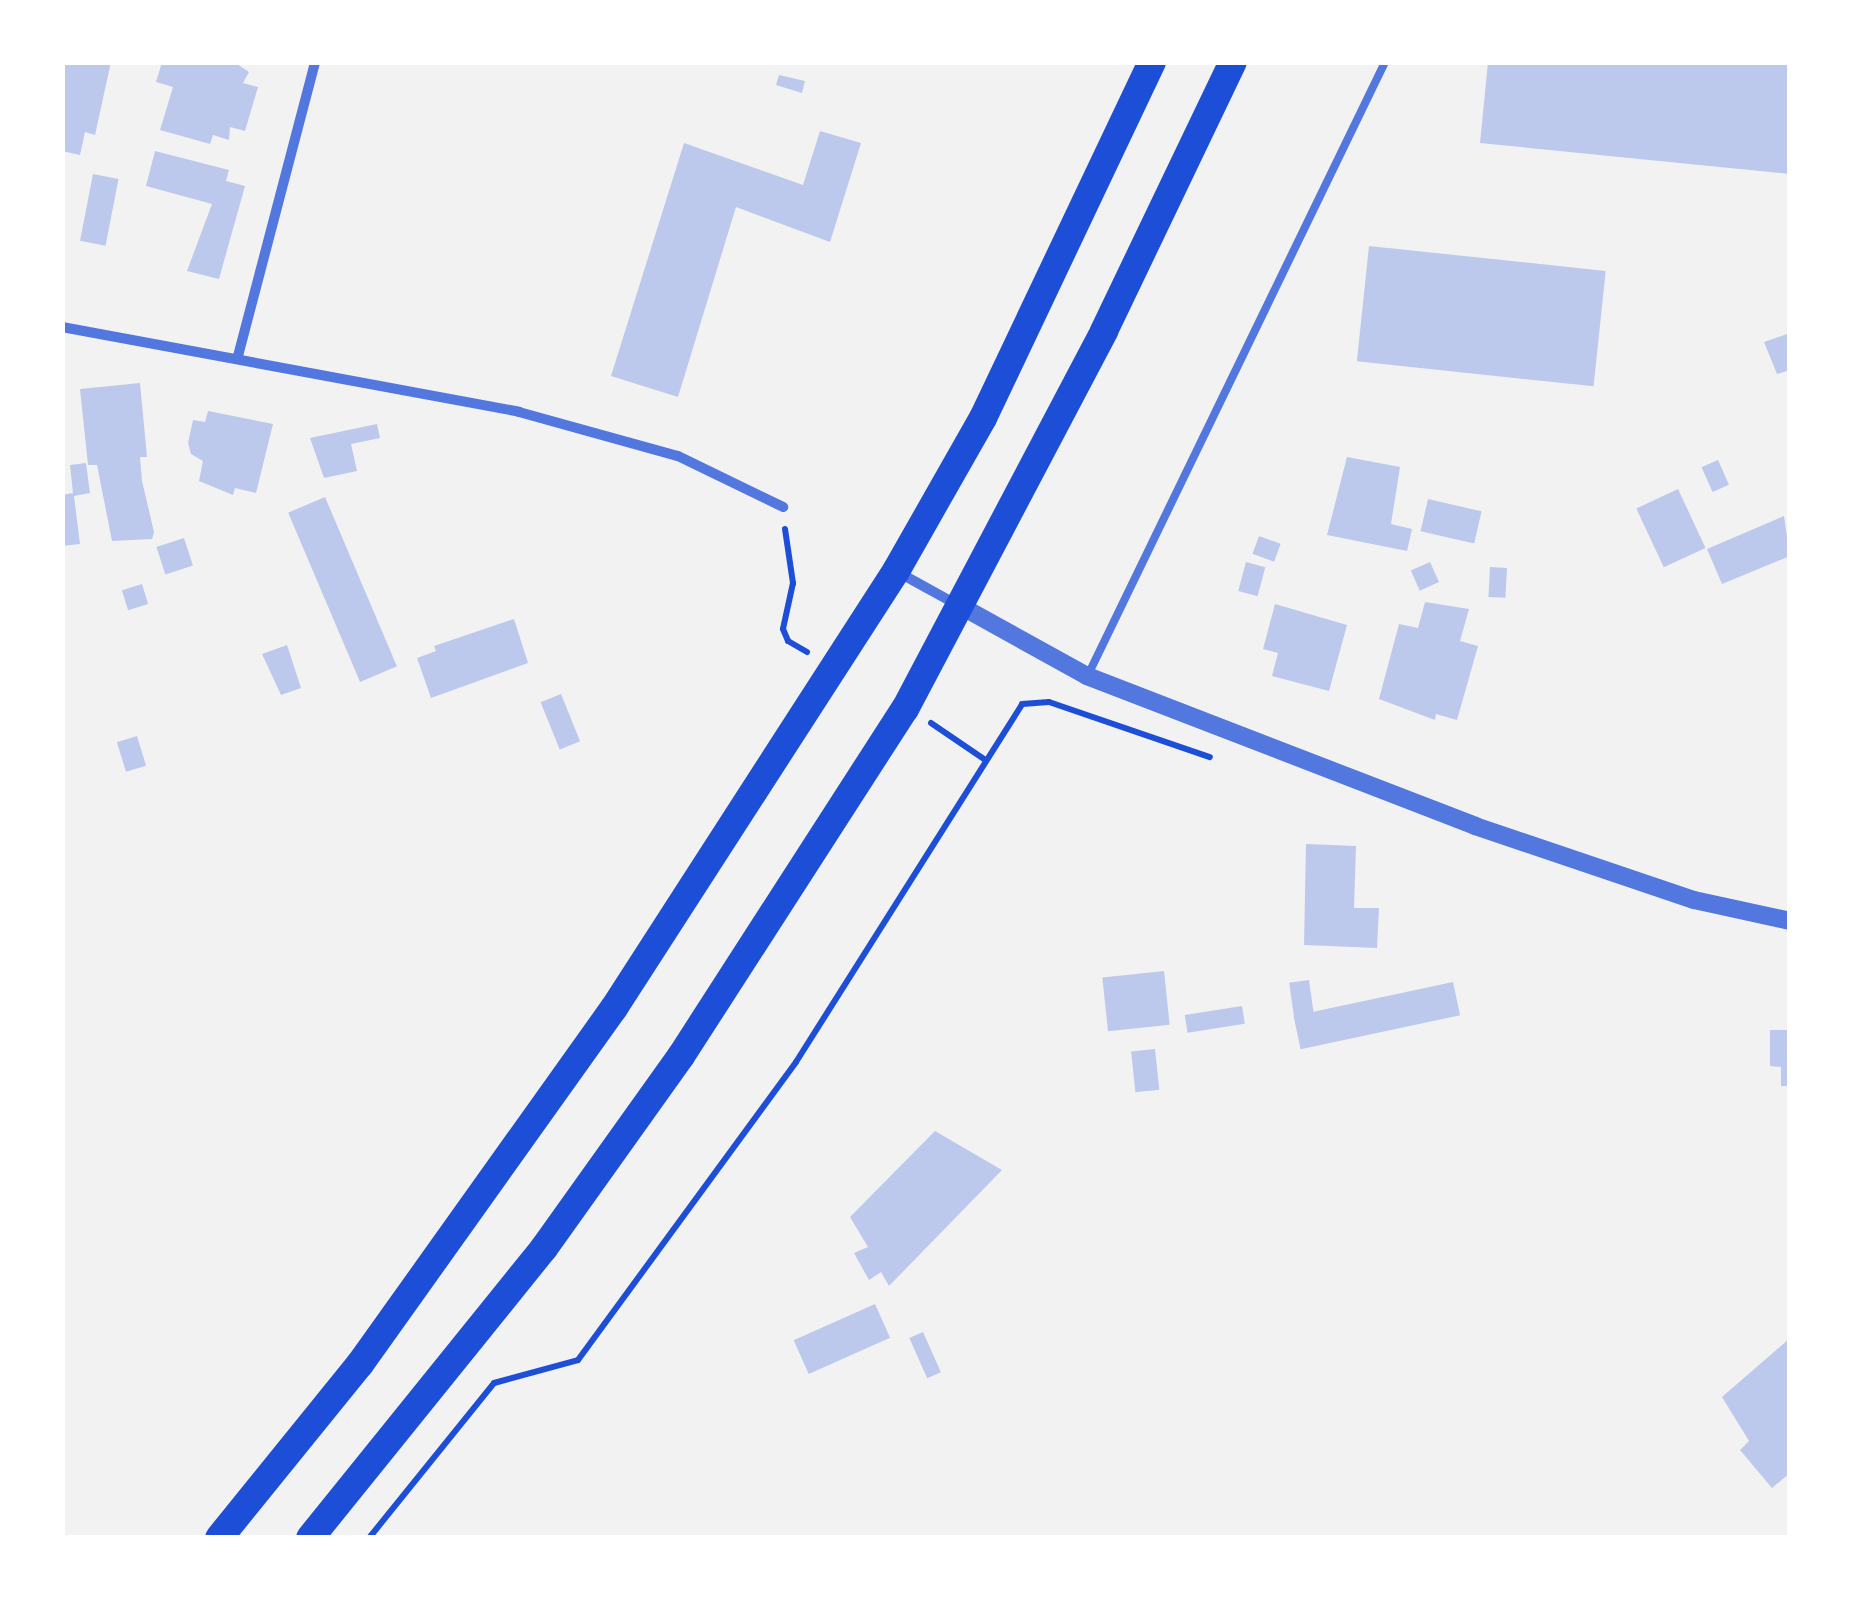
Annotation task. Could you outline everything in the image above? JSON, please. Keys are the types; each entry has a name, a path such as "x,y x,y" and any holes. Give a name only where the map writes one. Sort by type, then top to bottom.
{"highway":[{"path":"218,1538 360,1364 614,1008 896,571 1000,385 1152,62"},
{"path":"310,1538 555,1232 681,1056 906,709 957,604 1104,332 1233,62"}],"street":[{"path":"238,356 315,62"},
{"path":"62,327 238,356 519,412 678,456 783,508"},
{"path":"896,571 1087,676 1476,826 1694,900 1790,920"}],"lane":[{"path":"1087,676 1385,62"}],"path":[{"path":"783,508 792,584 783,629 788,641 833,667"},
{"path":"369,1538 494,1383 578,1360 796,1062 883,928 984,760 906,709"}],"building":[{"path":"62,62 111,62 95,135 85,132 80,155 62,151"},
{"path":"162,62 234,62 249,72 243,83 258,87 245,131 230,127 229,140 213,135 210,144 160,130 173,87 156,82"},
{"path":"1488,62 1790,62 1790,174 1480,143"},
{"path":"779,75 805,81 802,93 776,85"},
{"path":"820,131 861,143 830,242 736,207 678,397 611,376 684,143 803,185"},
{"path":"155,151 229,170 226,181 245,186 219,279 187,271 212,204 146,186"},
{"path":"93,174 119,179 106,246 80,241"},
{"path":"1369,246 1606,271 1594,386 1357,361"},
{"path":"1790,333 1790,370 1777,374 1764,342"},
{"path":"140,383 147,457 140,457 142,481 154,532 152,539 112,541 97,465 88,465 80,389"},
{"path":"208,411 273,424 256,493 235,488 233,495 199,481 203,461 191,454 188,443 193,420 205,422"},
{"path":"377,424 380,438 351,444 357,471 324,478 310,438"},
{"path":"1347,457 1400,467 1391,524 1412,529 1407,551 1327,535"},
{"path":"1718,460 1729,485 1713,492 1702,467"},
{"path":"86,463 90,493 74,496 80,544 62,546 62,495 73,493 70,465"},
{"path":"1678,489 1705,548 1664,567 1636,508"},
{"path":"325,497 397,666 360,682 288,513"},
{"path":"1428,499 1482,511 1474,544 1421,531"},
{"path":"1784,516 1790,556 1722,584 1707,549"},
{"path":"1259,536 1281,544 1274,562 1253,554"},
{"path":"184,538 193,566 165,575 156,547"},
{"path":"1246,562 1265,567 1258,596 1238,591"},
{"path":"1430,562 1439,582 1420,591 1411,571"},
{"path":"1490,567 1507,568 1505,598 1488,597"},
{"path":"142,584 148,604 128,610 122,590"},
{"path":"1425,602 1469,609 1460,641 1478,646 1457,720 1436,714 1435,720 1379,699 1399,624 1418,628"},
{"path":"1275,604 1347,625 1329,691 1272,676 1278,653 1263,649"},
{"path":"514,619 528,663 431,698 417,658 436,651 434,646"},
{"path":"287,645 301,688 281,695 262,654"},
{"path":"561,694 580,741 560,750 541,702"},
{"path":"137,736 146,766 126,772 117,742"},
{"path":"1306,844 1356,846 1354,908 1379,908 1377,948 1304,945"},
{"path":"1164,971 1170,1025 1108,1031 1102,977"},
{"path":"1309,980 1314,1015 1294,1017 1289,983"},
{"path":"1453,982 1460,1015 1301,1049 1294,1016"},
{"path":"1242,1006 1245,1024 1188,1033 1185,1015"},
{"path":"1770,1030 1790,1030 1790,1086 1781,1086 1781,1067 1770,1066"},
{"path":"1155,1049 1159,1090 1135,1092 1131,1052"},
{"path":"935,1131 1002,1170 889,1286 881,1272 869,1280 854,1253 868,1247 850,1217"},
{"path":"875,1304 890,1338 809,1374 794,1340"},
{"path":"923,1332 941,1372 927,1378 909,1338"},
{"path":"1790,1338 1790,1473 1772,1488 1740,1450 1749,1441 1722,1397"}]}
